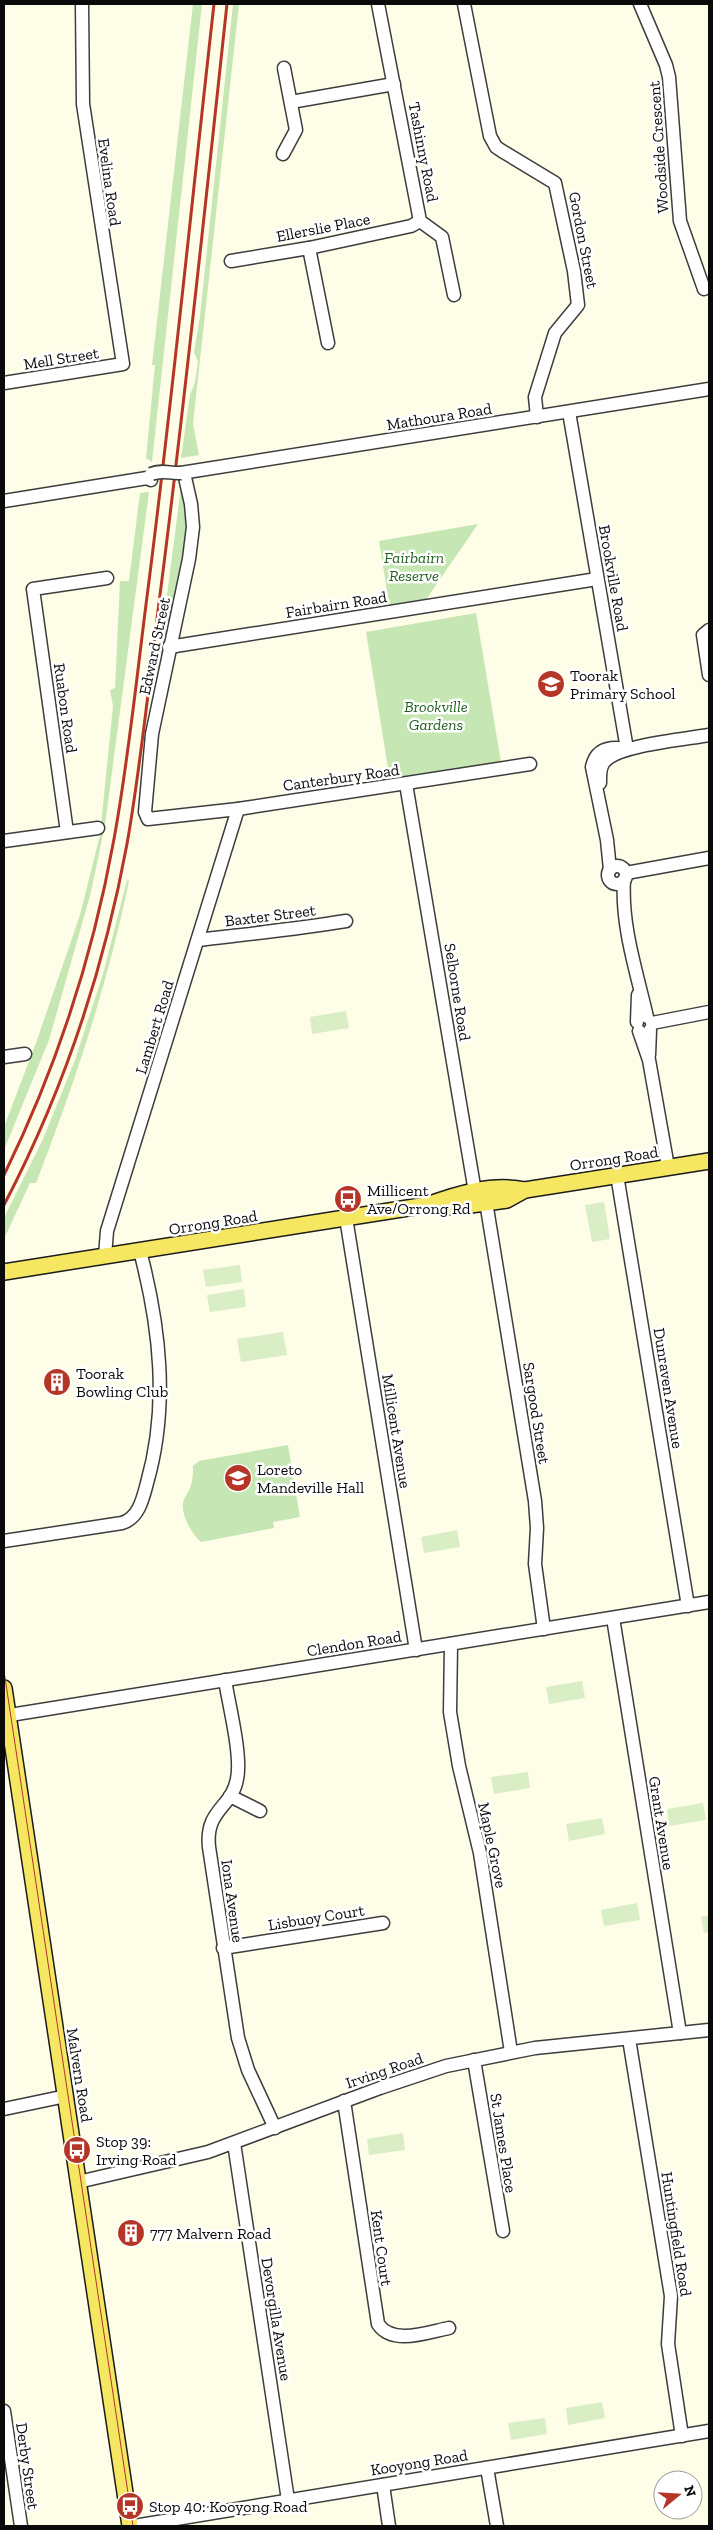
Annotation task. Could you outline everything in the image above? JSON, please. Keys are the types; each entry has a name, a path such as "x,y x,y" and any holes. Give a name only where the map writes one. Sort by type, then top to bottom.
{"main road":[{"name":"Orrong Road","path":"4,1272 427,1205 456,1207 480,1197 508,1200 525,1190 709,1160"},
{"name":"Malvern Road","path":"4,1688 6,1716 132,2526"}],"street":[{"name":"Evelina Road","path":"82,4 83,104 123,364"},
{"name":"Tashinny Road","path":"378,4 420,221 442,237 454,295"},
{"name":"Gordon Street","path":"464,4 490,136 496,147 555,183 574,271 578,306 556,333 535,397 537,417"},
{"name":"Woodside Crescent","path":"640,4 664,58 669,78 678,170 680,221 704,289"},
{"path":"283,154 296,130 284,68"},
{"path":"291,102 394,84"},
{"name":"Ellerslie Place","path":"231,261 309,248 411,226 420,221"},
{"path":"309,248 328,343"},
{"name":"Mell Street","path":"4,383 123,364"},
{"name":"Mathoura Road","path":"4,501 150,477 163,480 180,473 709,389"},
{"name":"Brookville Road","path":"569,412 627,749"},
{"name":"Edward Street","path":"155,819 148,819 145,815 151,746 169,647 189,560 193,527 191,504 180,473"},
{"name":"Ruabon Road","path":"67,832 33,590 107,578"},
{"name":"Fairbairn Road","path":"169,647 597,579"},
{"path":"709,630 703,635 709,675"},
{"path":"668,1167 648,1060 645,1025 625,911 618,874 607,840 599,795 602,765 608,758 627,749 709,735"},
{"name":"Canterbury Road","path":"155,819 238,809 530,764"},
{"name":"Selborne Road","path":"406,784 472,1174 480,1197"},
{"name":"Lambert Road","path":"105,1256 104,1244 238,809"},
{"path":"4,840 98,828"},
{"path":"618,874 709,858"},
{"name":"Baxter Street","path":"198,940 236,935 265,934 346,921"},
{"path":"645,1025 709,1012"},
{"path":"4,1057 25,1054"},
{"name":"Dunraven Avenue","path":"618,1175 688,1606"},
{"name":"Sargood Street","path":"480,1197 487,1208 535,1502 537,1528 535,1564 544,1629"},
{"name":"Millicent Avenue","path":"346,1218 416,1650"},
{"path":"4,1541 122,1523 134,1516 140,1506 155,1448 160,1384 155,1315 140,1251"},
{"name":"Clendon Road","path":"6,1716 709,1602"},
{"name":"Grant Avenue","path":"613,1618 680,2033"},
{"name":"Maple Grove","path":"451,1644 449,1699 451,1721 480,1853 511,2052"},
{"name":"Iona Avenue","path":"225,1680 238,1767 236,1784 230,1796 214,1815 208,1832 223,1948 238,2038 248,2070 275,2128"},
{"path":"230,1796 260,1811"},
{"name":"Lisbuoy Court","path":"223,1948 384,1923"},
{"name":"Irving Road","path":"78,2182 183,2159 234,2143 416,2075 474,2060 511,2052 709,2030"},
{"name":"Huntingfield Road","path":"629,2038 672,2296 668,2344 682,2436"},
{"name":"St James Place","path":"474,2060 502,2231"},
{"path":"4,2109 66,2096"},
{"name":"Kent Court","path":"344,2101 378,2324 382,2329 394,2336 450,2328"},
{"name":"Devorgilla Avenue","path":"234,2143 288,2500"},
{"name":"Derby Street","path":"4,2412 21,2526"},
{"name":"Kooyong Road","path":"132,2526 709,2431"},
{"path":"487,2468 497,2526"},
{"path":"383,2485 389,2526"}],"green space":[{"path":"193,4 202,4 152,462 146,458 155,365 152,365"},
{"path":"233,4 239,4 193,424 199,455 181,458 190,395 195,382 198,362 194,352 200,316"},
{"path":"181,487 187,502 188,515 184,557 151,719"},
{"path":"149,492 105,825 91,892 49,1040 4,1150 4,1127 37,1040 80,915 100,835 113,706 110,690 115,688 120,581 129,581 140,493"},
{"name":"Fairbairn Reserve","path":"478,524 423,604 390,609 379,541"},
{"name":"Brookville Gardens","path":"476,613 501,762 390,780 366,632"},
{"path":"127,880 129,881 121,920 77,1072 36,1183 30,1183 4,1239 4,1218 43,1139 75,1060 103,974"},
{"path":"346,1011 349,1028 312,1034 310,1017"},
{"path":"604,1202 610,1239 592,1242 585,1205"},
{"path":"240,1265 242,1282 206,1287 203,1270"},
{"path":"244,1289 246,1307 210,1312 207,1295"},
{"path":"283,1332 287,1355 241,1362 237,1339"},
{"path":"288,1445 300,1517 273,1522 274,1528 201,1542 188,1524 183,1508 192,1483 193,1466 199,1461"},
{"path":"457,1530 460,1547 424,1553 421,1537"},
{"path":"582,1681 585,1698 549,1704 546,1687"},
{"path":"528,1772 530,1788 494,1794 491,1777"},
{"path":"703,1803 706,1820 669,1826 667,1809"},
{"path":"602,1818 605,1834 569,1841 566,1824"},
{"path":"637,1903 640,1920 604,1926 601,1910"},
{"path":"709,1915 709,1932 704,1933 701,1917"},
{"path":"403,2133 405,2150 369,2155 367,2139"},
{"path":"602,2402 605,2418 568,2425 566,2408"},
{"path":"545,2418 547,2434 511,2440 508,2423"}],"tram line":[{"path":"4,1671 133,2526"}],"railway":[{"path":"4,1175 40,1094 71,1011 95,926 114,839 128,746 157,516 214,4"},
{"path":"4,1205 45,1118 79,1029 94,983 118,891 127,844 141,748 179,441 227,4"}],"place":[{"name":"Toorak Primary School","path":"551,684"},
{"name":"Millicent Ave/Orrong Rd","path":"348,1199"},
{"name":"Toorak Bowling Club","path":"57,1382"},
{"name":"Loreto Mandeville Hall","path":"238,1478"},
{"name":"Stop 39: Irving Road","path":"77,2150"},
{"name":"777 Malvern Road","path":"131,2233"},
{"name":"Stop 40: Kooyong Road","path":"130,2506"}]}
